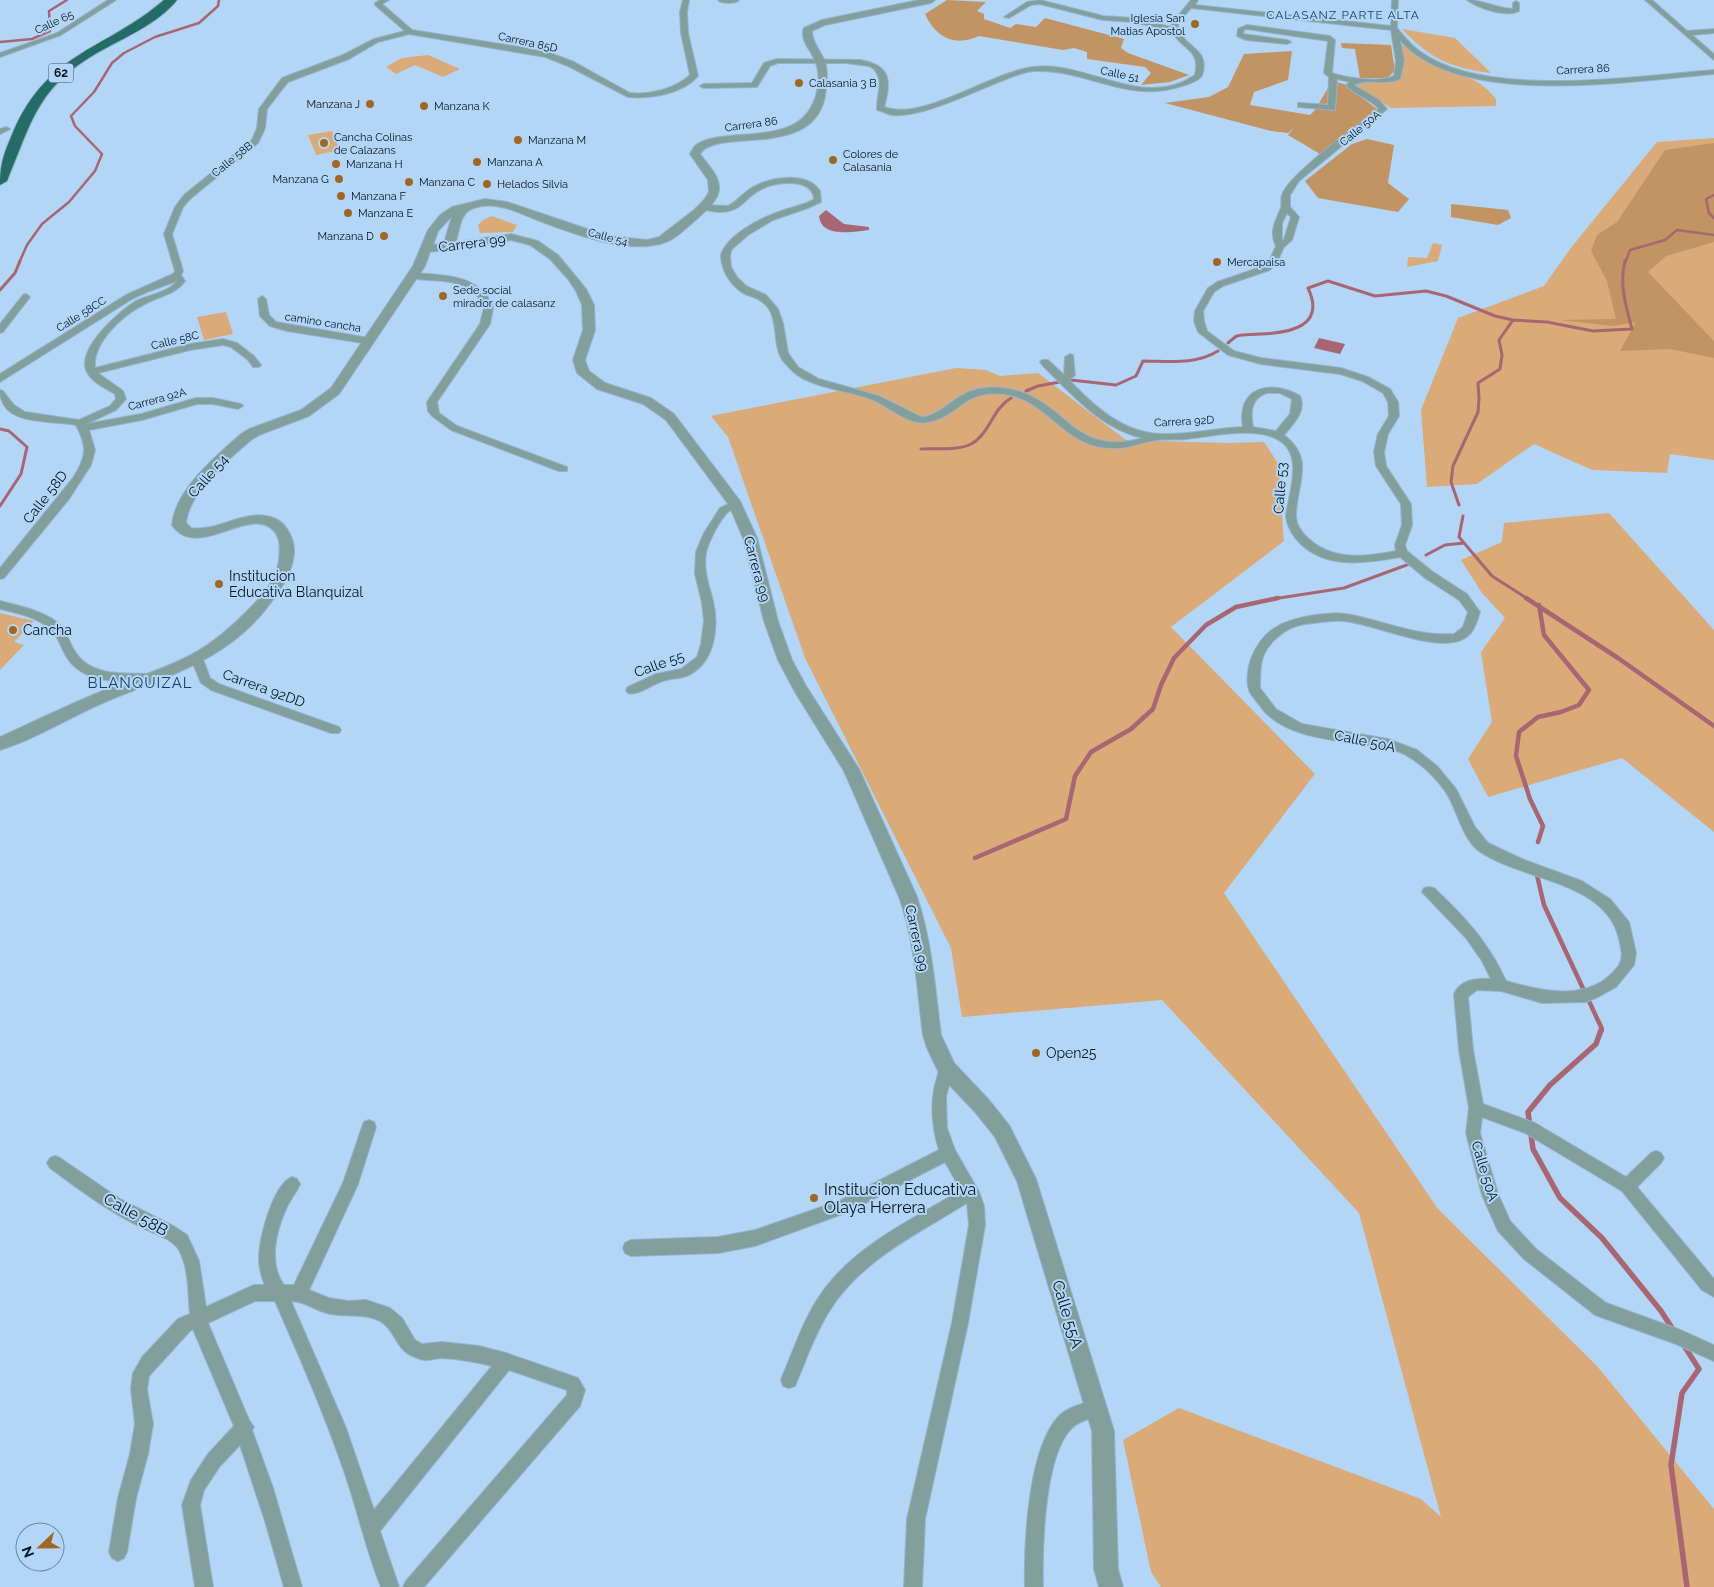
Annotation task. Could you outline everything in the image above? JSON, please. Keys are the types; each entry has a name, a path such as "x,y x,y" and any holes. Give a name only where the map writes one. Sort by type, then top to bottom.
{"highway":[{"name":"62","path":"0,143 3,131 22,100 48,72 145,11 159,0"},
{"name":"62","path":"0,181 37,100 48,84 69,66 154,14 171,0"}],"street":[{"name":"Calle 65","path":"0,55 59,34 113,0"},
{"path":"386,0 377,4 407,28 409,32"},
{"name":"Carrera 85D","path":"409,32 520,49 546,55 571,64 628,95 639,96 664,92 686,83 694,76 695,68 689,55 684,35 686,0"},
{"path":"722,0 735,0"},
{"path":"704,86 758,83 767,65 777,61 820,61 806,33 813,26 931,0"},
{"path":"1287,42 1246,38 1239,34 1241,28 1247,27 1328,37 1332,40 1328,73 1332,77 1356,81 1385,81 1397,77 1400,61 1394,28 1395,0"},
{"path":"1470,0 1505,11 1516,11 1516,3"},
{"path":"1648,0 1714,58"},
{"path":"1007,17 1028,3 1040,2 1103,18 1133,20 1175,30 1176,23 1192,3 1394,28"},
{"name":"Carrera 86","path":"1394,28 1416,52 1435,63 1455,71 1489,80 1530,83 1611,80 1714,72"},
{"name":"Calle 51","path":"820,61 867,62 878,68 885,85 880,108 882,110 902,112 932,106 1014,72 1034,68 1054,69 1138,90 1174,88 1197,76 1202,62 1197,53 1178,36 1175,30"},
{"path":"1686,32 1714,31"},
{"name":"Calle 58B","path":"177,274 178,271 168,234 179,207 187,197 255,141 261,128 263,109 285,80 346,57 376,40 409,32"},
{"name":"Carrera 86","path":"699,147 710,142 764,136 796,127 812,117 818,106 822,68 820,61"},
{"path":"1300,105 1332,108 1332,77"},
{"name":"Calle 50A","path":"1280,246 1277,240 1278,223 1286,207 1286,195 1296,179 1383,109 1379,103 1352,88 1351,83 1356,81"},
{"name":"Calle 54","path":"0,744 88,703 197,659 224,642 258,608 281,579 288,556 282,531 270,523 250,520 209,532 193,533 182,529 179,525 181,509 195,487 246,437 305,412 335,391 413,276 427,249 433,230 439,222 451,212 465,206 485,202 507,204 614,240 638,244 657,242 667,237 704,206 715,191 712,177 695,154 699,147"},
{"path":"704,206 713,210 730,208 757,188 781,180 798,181 815,188 818,200 812,204 777,216 741,236 727,250 725,265 732,276 747,291 761,295 772,305 778,318 786,358 794,368 808,377 875,398 919,420 937,417 943,410 969,394 987,391 1013,393 1036,400 1076,434 1097,444 1122,446 1141,443 1155,437"},
{"path":"449,245 458,215 465,206"},
{"path":"1286,207 1293,214 1294,224 1288,240 1280,246 1274,260 1267,268 1220,284 1211,290 1202,303 1199,321 1203,332 1231,353 1261,361 1341,371 1365,379 1387,391 1393,402 1394,416 1383,434 1379,452 1381,466 1406,504 1407,525 1400,545 1402,552"},
{"name":"Carrera 99","path":"427,249 504,238 518,238 534,243 554,257 582,291 588,306 589,330 579,360 583,373 601,386 647,401 670,417 736,504 750,538 771,622 785,660 800,688 851,769 908,897 914,914 921,951 932,1035 936,1048 947,1069"},
{"path":"0,393 14,411 30,417 64,419 81,426 113,408 121,400 120,393 92,372 89,358 108,330 135,306 176,288 181,281 177,274"},
{"name":"Calle 58CC","path":"0,379 35,353 63,339 99,315 141,291 172,279 177,274"},
{"path":"413,276 466,282 481,294 489,309 489,316 485,324 432,402 433,411 438,417 454,428 563,469"},
{"path":"0,330 26,297"},
{"name":"camino cancha","path":"262,299 265,316 273,324 369,341"},
{"name":"Calle 58C","path":"92,372 190,347 223,342 234,345 256,365"},
{"path":"1066,382 1070,375 1070,357"},
{"name":"Carrera 92D","path":"1045,362 1092,410 1131,432 1155,437 1248,429 1264,431"},
{"path":"1248,429 1246,414 1254,396 1265,390 1279,389 1297,398 1298,403 1297,411 1278,436"},
{"name":"Carrera 92A","path":"81,426 142,417 196,402 213,401 238,406"},
{"name":"Calle 58D","path":"0,575 70,490 90,457 89,440 81,426"},
{"name":"Calle 53","path":"1264,431 1285,440 1299,462 1291,517 1297,533 1308,546 1321,553 1356,560 1402,552"},
{"name":"Calle 55","path":"632,690 660,677 684,672 695,666 702,659 707,644 710,621 708,603 700,574 701,552 709,533 724,510 736,504"},
{"name":"Calle 50A","path":"1402,552 1429,575 1463,597 1474,612 1470,627 1456,638 1437,639 1344,617 1329,617 1295,622 1276,631 1260,651 1255,664 1254,689 1272,712 1299,728 1388,744 1413,753 1433,769 1452,792 1470,830 1483,846 1517,863 1577,885 1605,903 1622,922 1629,953 1627,965 1611,983 1594,993 1586,996 1542,997 1501,985 1475,984 1461,994 1466,1050 1476,1108 1473,1133 1490,1195 1504,1226 1530,1254 1601,1309 1678,1337 1714,1353"},
{"name":"Calle 54","path":"0,605 45,619 56,628 73,658 88,670 114,677 151,678"},
{"name":"Carrera 92DD","path":"197,659 206,680 215,687 335,730"},
{"path":"1429,892 1476,937 1492,961 1501,985"},
{"path":"913,1587 916,1519 960,1323 977,1230 977,1216 971,1192 948,1153 940,1128 938,1108 941,1086 947,1069"},
{"name":"Calle 55A","path":"947,1069 982,1106 1002,1131 1026,1179 1098,1408 1105,1445 1106,1561 1111,1587"},
{"path":"1476,1108 1530,1128 1627,1186 1714,1289"},
{"path":"299,1293 350,1184 369,1126"},
{"path":"631,1248 718,1245 755,1238 842,1207 948,1153"},
{"path":"1627,1186 1656,1158"},
{"name":"Calle 58B","path":"55,1163 101,1196 139,1218 169,1232 183,1242 189,1256 199,1319 244,1427 281,1542 293,1587"},
{"path":"292,1184 283,1196 268,1239 267,1258 270,1278 279,1292 327,1401 354,1476 382,1570 390,1587"},
{"path":"789,1380 811,1324 838,1284 883,1244 971,1192"},
{"path":"118,1552 127,1498 139,1454 144,1424 139,1389 141,1373 184,1325 254,1293 299,1293 318,1303 329,1306 348,1309 366,1308 384,1314 396,1324 409,1346 422,1352 442,1350 479,1354 506,1361 572,1384 577,1390 577,1395 412,1587"},
{"path":"370,1529 506,1361"},
{"path":"1034,1587 1033,1556 1035,1526 1044,1476 1054,1438 1070,1418 1098,1408"},
{"path":"204,1587 191,1505 197,1486 214,1460 244,1427"}],"shaded area":[{"path":"947,0 986,2 977,11 984,14 984,19 1010,28 1016,24 1036,27 1045,18 1124,39 1121,48 1128,53 1189,75 1170,82 1141,85 1151,73 1145,67 1087,59 1087,52 1074,48 1063,50 979,36 962,41 947,38 935,29 925,14"},
{"path":"1402,29 1455,38 1491,73 1464,68 1442,60 1422,48"},
{"path":"1341,43 1391,45 1395,71 1387,78 1360,78 1355,49 1342,48"},
{"path":"1401,44 1435,65 1481,84 1496,99 1496,106 1391,108 1356,84 1398,80 1403,68"},
{"path":"1292,51 1288,80 1254,92 1250,105 1310,115 1332,81 1344,84 1377,109 1320,154 1288,135 1294,128 1288,133 1271,131 1165,103 1209,97 1228,87 1244,54"},
{"path":"428,55 460,69 443,77 415,65 396,74 386,67 402,58"},
{"name":"Cancha Colinas de Calazans","path":"332,131 340,150 316,155 308,135"},
{"path":"1714,138 1714,460 1670,454 1667,473 1592,470 1534,444 1477,484 1427,487 1421,410 1458,318 1544,286 1570,249 1657,142"},
{"path":"1367,139 1394,145 1388,183 1409,199 1398,212 1318,198 1305,181 1352,144"},
{"path":"1714,143 1714,242 1666,256 1648,272 1714,341 1714,358 1670,349 1620,351 1636,322 1612,326 1561,320 1616,319 1607,281 1591,251 1597,235 1617,222 1665,150"},
{"path":"1451,204 1508,210 1511,218 1498,225 1451,217"},
{"path":"826,210 844,224 869,227 869,230 831,231 821,223 819,216"},
{"path":"492,216 517,225 513,232 480,233 478,225 483,220"},
{"path":"1433,243 1442,245 1438,261 1407,267 1408,257 1427,258"},
{"path":"226,312 233,334 204,340 197,317"},
{"path":"1319,338 1345,344 1340,354 1314,348"},
{"path":"956,368 986,370 1000,376 1038,373 1126,440 1227,443 1264,442 1278,463 1284,541 1171,627 1315,774 1224,893 1438,1209 1597,1366 1714,1509 1714,1587 1161,1587 1151,1572 1123,1440 1179,1408 1421,1499 1441,1517 1359,1213 1162,1000 962,1017 951,948 805,658 728,437 711,416"},
{"path":"1609,513 1714,630 1714,832 1622,758 1488,797 1468,759 1492,722 1481,652 1505,618 1482,593 1461,560 1502,542 1504,523"},
{"name":"Cancha","path":"0,613 34,621 14,642 24,645 0,670"}],"waterway":[{"path":"0,42 32,39 50,31 49,11 67,0"},
{"path":"19,263 27,245 42,224 69,202 95,171 102,154 75,126 71,116 94,92 112,63 124,53 155,37 199,23 218,6 219,0"},
{"path":"1714,195 1706,199 1709,213 1714,218"},
{"path":"1625,263 1630,250 1665,240 1677,230 1714,235"},
{"path":"0,290 15,273 20,261"},
{"path":"1513,320 1547,322 1593,331 1632,329 1623,287 1625,261"},
{"path":"1228,343 1237,336 1283,332 1302,325 1309,319 1312,311 1312,301 1308,288 1328,281 1375,296 1426,291 1446,296 1495,316 1513,320"},
{"path":"1459,505 1451,482 1453,466 1478,412 1478,383 1500,369 1502,355 1499,340 1513,320"},
{"path":"1026,391 1038,386 1071,380 1116,385 1136,376 1143,361 1172,362 1191,360 1218,351"},
{"path":"921,449 953,448 971,444 983,434 999,408 1011,398"},
{"path":"0,429 9,431 27,447 21,474 0,506"},
{"path":"1463,516 1459,537 1492,576 1528,599"},
{"path":"1426,555 1445,545 1464,543"},
{"path":"1274,599 1344,588 1412,563"},
{"path":"1526,598 1539,607"},
{"path":"975,858 1066,819 1075,776 1091,752 1131,729 1153,709 1161,685 1174,658 1206,625 1236,607 1274,599"},
{"path":"1538,842 1543,826 1530,799 1516,756 1519,732 1538,717 1561,712 1579,705 1589,690 1544,635 1539,607"},
{"path":"1539,607 1618,658 1714,726"},
{"path":"1536,871 1544,905 1602,1029 1601,1032"},
{"path":"1601,1030 1596,1044 1550,1085 1528,1112 1533,1149 1560,1198 1602,1238 1661,1311 1674,1331"},
{"path":"1683,1344 1699,1369 1682,1393 1671,1465 1687,1587"}],"place":[{"name":"Iglesia San Matias Apostol","path":"1195,24"},
{"name":"Calasania 3 B","path":"799,83"},
{"name":"Manzana J","path":"370,104"},
{"name":"Manzana K","path":"424,106"},
{"name":"Manzana M","path":"518,140"},
{"name":"Cancha Colinas de Calazans","path":"324,143"},
{"name":"Colores de Calasania","path":"833,160"},
{"name":"Manzana A","path":"477,162"},
{"name":"Manzana H","path":"336,164"},
{"name":"Manzana G","path":"339,179"},
{"name":"Manzana C","path":"409,182"},
{"name":"Helados Silvia","path":"487,184"},
{"name":"Manzana F","path":"341,196"},
{"name":"Manzana E","path":"348,213"},
{"name":"Manzana D","path":"384,236"},
{"name":"Mercapaisa","path":"1217,262"},
{"name":"Sede social mirador de calasanz","path":"443,296"},
{"name":"Institucion Educativa Blanquizal","path":"219,584"},
{"name":"Cancha","path":"13,630"},
{"name":"Open25","path":"1036,1053"},
{"name":"Institucion Educativa Olaya Herrera","path":"814,1198"}],"district":[{"name":"CALASANZ PARTE ALTA","path":"1343,15"},
{"name":"BLANQUIZAL","path":"140,683"}]}
